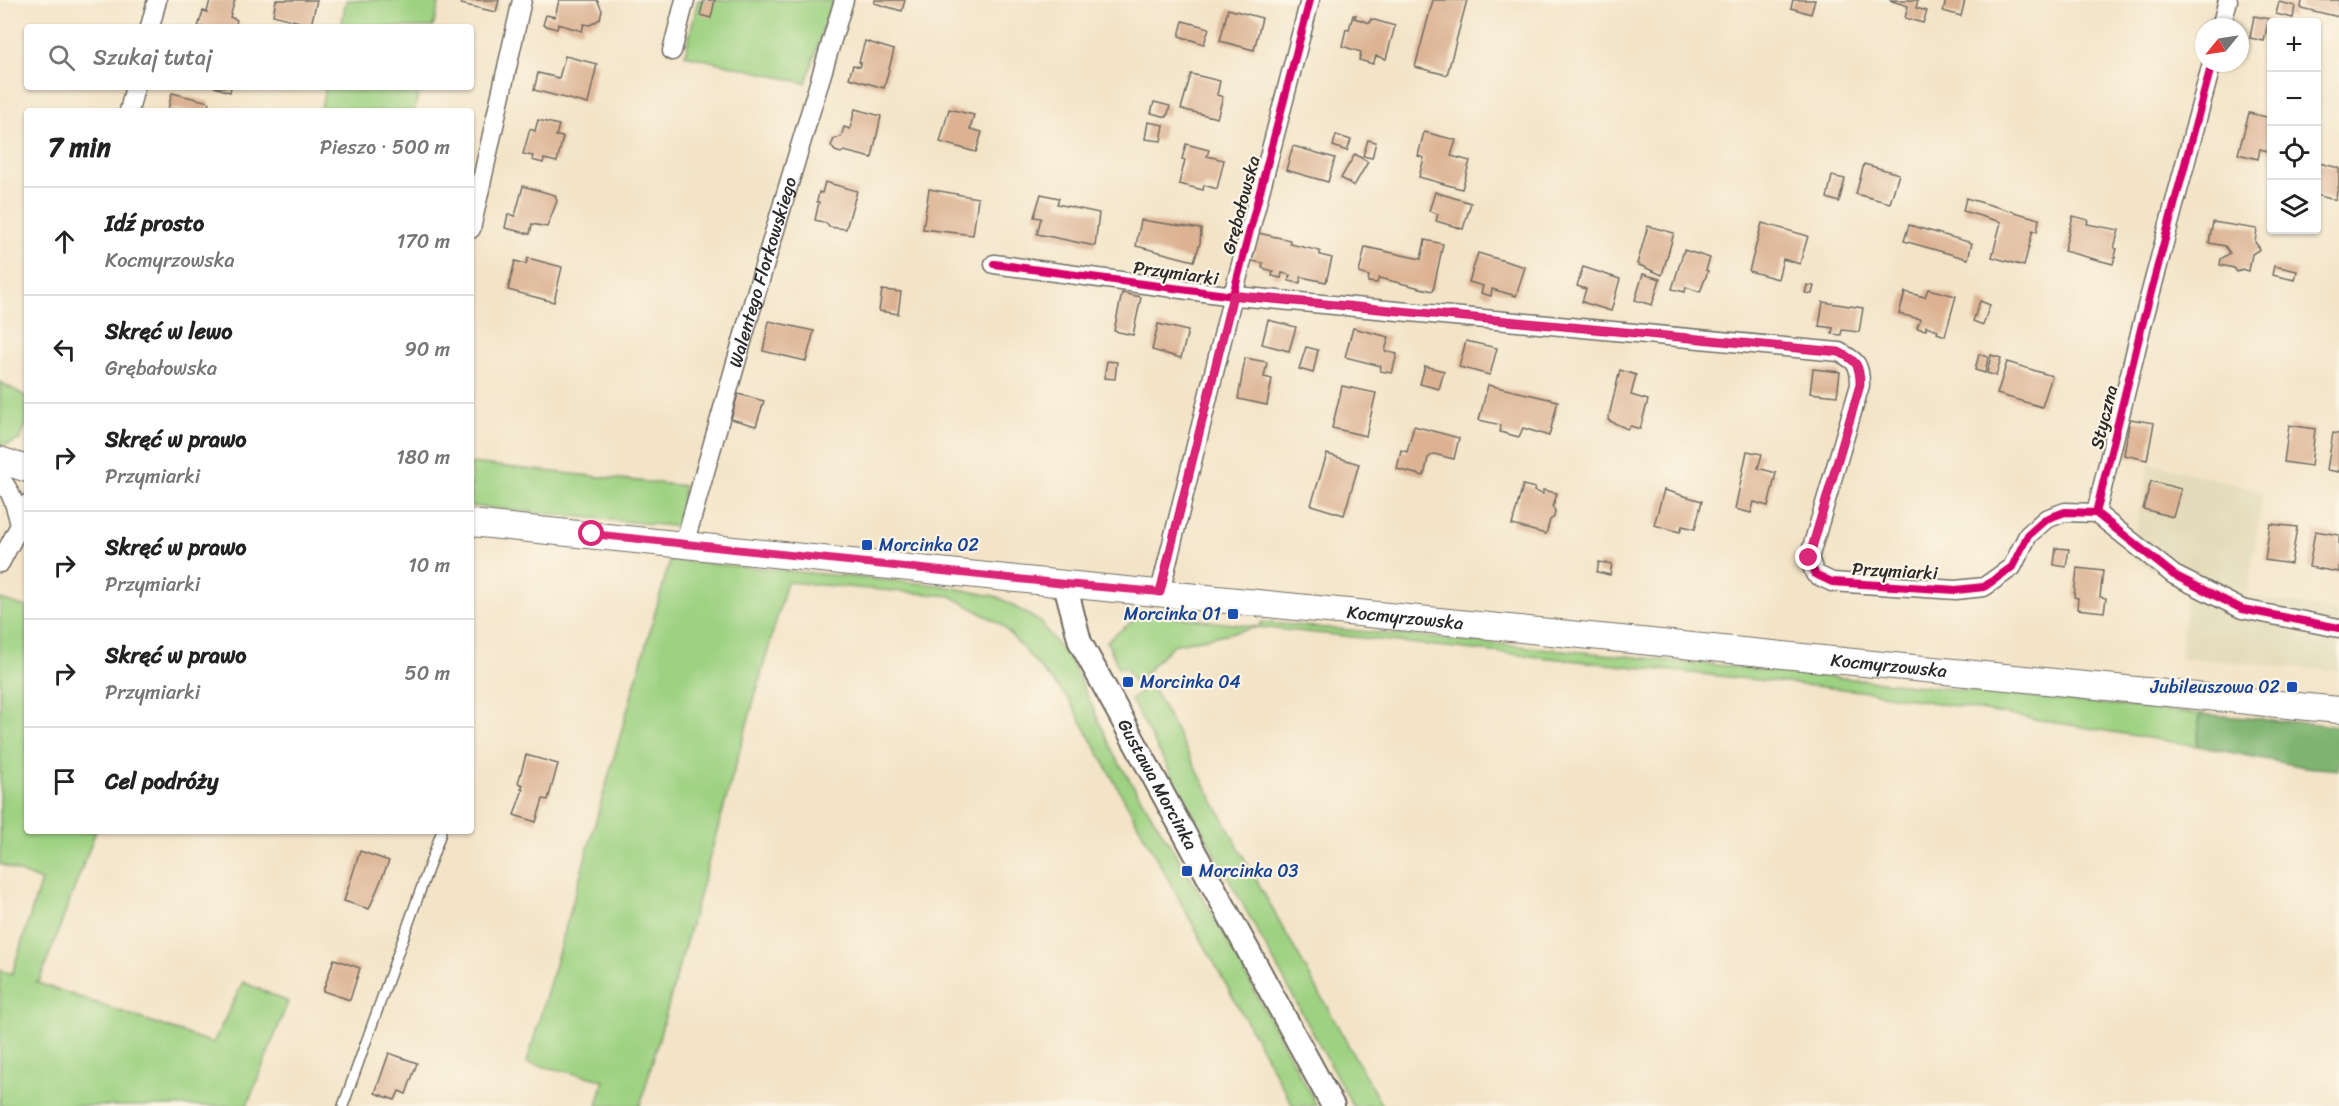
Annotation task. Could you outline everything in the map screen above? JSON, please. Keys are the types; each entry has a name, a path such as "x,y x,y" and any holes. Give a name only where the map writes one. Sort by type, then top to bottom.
{"main road":[{"path":"0,460 24,468"},
{"name":"Kocmyrzowska","path":"474,523 2339,710"}],"street":[{"path":"151,24 157,0"},
{"path":"474,216 522,0"},
{"path":"672,51 685,0"},
{"name":"Walentego Florkowskiego","path":"684,545 747,321 844,0"},
{"name":"Grębałowska","path":"1160,592 1233,295 1310,0"},
{"path":"2223,18 2228,0"},
{"name":"Styczna","path":"2096,513 2141,329 2210,72"},
{"path":"130,108 134,90"},
{"name":"Przymiarki","path":"994,264 1233,295 1839,352 1852,358 1860,369 1860,385 1809,558 1815,574 1832,582 1956,590 1984,587 2012,567 2028,535 2046,519 2066,512 2096,513"},
{"path":"0,478 14,502 20,525"},
{"path":"0,564 24,513"},
{"path":"2096,513 2174,575 2242,609 2339,628"},
{"name":"Gustawa Morcinka","path":"1065,584 1080,642 1333,1106"}],"lane":[{"path":"343,1106 440,834"}],"shaded area":[{"path":"2149,463 2263,491 2247,596 2339,611 2339,671 2180,658 2188,590 2131,557"}],"green space":[{"path":"346,0 440,0 434,24 342,24"},
{"path":"698,0 832,0 806,83 685,55"},
{"path":"325,90 419,90 415,108 321,108"},
{"path":"0,382 24,395 24,430 20,440 3,446 0,444"},
{"path":"474,463 684,486 681,527 474,506"},
{"path":"670,560 939,585 998,597 1039,621 1072,663 1116,758 1211,911 1317,1106 1293,1106 1070,701 1002,625 951,596 787,582 640,1106 597,1106 604,1080 527,1063"},
{"path":"0,599 24,606 24,834 95,834 39,982 35,982 213,1043 243,982 288,1002 247,1106 0,1106 0,970 12,974 41,881 0,864"},
{"path":"1143,613 1258,627 1262,622 1615,655 2200,714 2197,746 1870,692 1259,627 1173,645 1145,673 1242,854 1382,1106 1353,1106 1131,700 1140,693 1126,668 1119,669 1107,641"},
{"path":"2200,714 2339,726 2339,770 2305,767 2197,746"}],"building":[{"path":"210,0 235,0 230,17 237,20 236,24 199,24 203,11 207,12"},
{"path":"276,0 317,0 311,24 273,15"},
{"path":"462,0 499,0 496,12 461,4"},
{"path":"559,0 597,0 602,10 600,19 590,25 584,24 582,31 558,24 557,29 543,25 546,15 555,17"},
{"path":"704,0 715,0 711,18 700,15"},
{"path":"875,0 905,0 902,11 874,3"},
{"path":"1433,0 1467,0 1447,75 1415,67"},
{"path":"1793,0 1815,0 1811,14 1791,8"},
{"path":"1889,0 1918,0 1916,8 1927,11 1923,23 1905,18 1908,6"},
{"path":"1946,0 1965,0 1961,16 1943,11"},
{"path":"2302,0 2339,0 2339,17 2301,8"},
{"path":"2279,2 2295,6 2293,18 2276,14"},
{"path":"1228,9 1262,18 1254,50 1220,41"},
{"path":"1353,15 1356,15 1354,18 1370,23 1371,19 1395,26 1386,59 1376,56 1373,64 1359,60 1361,52 1342,46 1346,29 1349,30"},
{"path":"2254,16 2267,19 2264,41 2250,38"},
{"path":"1183,21 1209,28 1204,44 1179,36"},
{"path":"865,41 894,50 884,88 849,78 853,65 860,67 859,62"},
{"path":"565,56 597,64 588,104 534,90 538,73 559,78"},
{"path":"1191,74 1220,81 1217,95 1223,97 1217,118 1181,109"},
{"path":"172,93 209,102 208,108 168,108"},
{"path":"1154,102 1170,106 1167,117 1151,113"},
{"path":"855,109 881,116 872,158 844,151 841,153 835,151 831,146 834,139 841,137 844,127 850,129"},
{"path":"949,109 974,115 970,129 982,132 976,152 940,142"},
{"path":"2249,113 2267,117 2267,151 2260,149 2258,159 2238,154"},
{"path":"538,120 559,125 556,136 563,137 557,162 544,159 543,163 532,160 533,156 523,154 530,129 535,131"},
{"path":"1148,122 1164,125 1161,141 1145,139"},
{"path":"1424,132 1456,140 1451,156 1470,161 1462,189 1419,177 1424,158 1418,156"},
{"path":"1336,135 1351,140 1347,151 1333,146"},
{"path":"1368,140 1376,142 1372,158 1363,156"},
{"path":"1186,144 1209,150 1207,156 1224,160 1217,189 1204,185 1203,190 1179,184"},
{"path":"1293,146 1335,158 1328,182 1286,170"},
{"path":"1355,154 1368,162 1354,186 1341,178"},
{"path":"1864,164 1899,174 1890,203 1856,194"},
{"path":"2321,164 2339,168 2339,185 2335,200 2321,196"},
{"path":"1832,176 1845,179 1839,202 1827,198"},
{"path":"825,182 857,191 846,229 829,227 826,223 815,220 819,192 822,193"},
{"path":"523,186 555,195 557,201 547,227 532,224 530,234 505,228 508,214 515,216"},
{"path":"929,189 978,198 973,235 923,229"},
{"path":"1435,192 1471,203 1463,229 1436,221 1438,214 1429,211"},
{"path":"1041,194 1059,198 1057,204 1099,213 1095,246 1037,234 1041,218 1034,217"},
{"path":"1966,198 2039,219 2037,232 2033,230 2024,266 1992,257 2001,222 1963,211"},
{"path":"2073,216 2088,220 2087,224 2119,230 2113,264 2064,251"},
{"path":"1141,220 1201,229 1200,243 1194,261 1136,246"},
{"path":"2213,222 2257,229 2255,242 2260,249 2252,254 2249,271 2242,269 2237,272 2234,268 2220,265 2221,259 2230,253 2225,246 2209,243"},
{"path":"1762,223 1808,236 1800,264 1783,259 1778,279 1749,271"},
{"path":"1909,225 1972,243 1968,259 1904,241"},
{"path":"1648,226 1674,233 1662,275 1637,264"},
{"path":"1258,233 1290,240 1290,244 1320,251 1320,255 1332,258 1326,282 1301,277 1300,283 1289,281 1290,275 1282,273 1281,278 1272,276 1273,271 1262,268 1263,263 1252,261"},
{"path":"1425,240 1443,244 1433,291 1379,278 1377,283 1368,282 1369,276 1359,273 1365,247 1421,259"},
{"path":"1684,250 1710,258 1700,292 1686,287 1685,292 1672,289"},
{"path":"1478,253 1525,267 1516,296 1492,289 1491,296 1481,293 1483,286 1469,282"},
{"path":"528,258 562,267 554,302 508,290 515,261 526,264"},
{"path":"2274,266 2297,271 2295,280 2272,275"},
{"path":"1583,267 1620,279 1611,311 1582,302 1586,289 1577,286"},
{"path":"1643,274 1660,279 1652,305 1635,300"},
{"path":"1807,285 1814,286 1812,294 1805,293"},
{"path":"1928,289 1956,296 1945,336 1937,333 1938,330 1926,326 1926,330 1917,328 1920,319 1899,314 1905,292 1925,297"},
{"path":"882,290 901,292 898,314 879,311"},
{"path":"1122,293 1141,297 1133,335 1114,331"},
{"path":"1980,301 1990,305 1983,325 1973,321"},
{"path":"1823,302 1863,308 1859,332 1842,330 1841,335 1832,334 1833,328 1819,326"},
{"path":"1268,320 1296,327 1289,351 1262,344"},
{"path":"769,321 814,331 806,361 763,351"},
{"path":"1158,324 1188,331 1181,358 1152,350"},
{"path":"1353,328 1389,337 1385,351 1397,354 1392,373 1380,371 1381,366 1345,357"},
{"path":"1466,341 1497,348 1490,375 1459,367"},
{"path":"1306,347 1318,350 1313,373 1299,369"},
{"path":"1979,354 1988,357 1985,373 1975,370"},
{"path":"1991,355 2001,358 1996,376 1987,373"},
{"path":"1245,358 1267,362 1264,377 1272,379 1267,405 1238,399"},
{"path":"1107,361 1117,362 1115,379 1104,378"},
{"path":"2007,362 2052,376 2042,407 1997,394"},
{"path":"1425,366 1444,371 1439,389 1420,384"},
{"path":"1813,369 1840,372 1837,396 1810,393"},
{"path":"1620,370 1636,375 1631,395 1648,400 1640,429 1631,426 1627,429 1608,420"},
{"path":"1488,385 1558,401 1549,436 1523,428 1519,437 1500,432 1501,425 1479,420"},
{"path":"1342,386 1376,393 1366,436 1332,428"},
{"path":"738,394 764,401 756,426 731,419"},
{"path":"2130,419 2154,423 2147,460 2124,455"},
{"path":"2289,425 2315,429 2311,466 2284,462"},
{"path":"1414,426 1459,438 1454,459 1434,454 1428,458 1424,476 1397,469 1401,450 1407,452"},
{"path":"2333,433 2339,434 2339,472 2327,470"},
{"path":"1747,451 1762,454 1758,468 1776,473 1768,506 1754,502 1751,513 1735,509"},
{"path":"1327,454 1359,464 1344,515 1311,505"},
{"path":"2151,481 2181,489 2173,517 2143,509"},
{"path":"1523,485 1535,488 1534,491 1543,494 1543,490 1557,493 1553,507 1554,517 1550,520 1546,534 1512,525"},
{"path":"1664,490 1702,501 1695,529 1682,526 1680,532 1654,525"},
{"path":"2270,524 2297,527 2291,564 2265,560"},
{"path":"2315,531 2339,535 2339,572 2309,567"},
{"path":"2056,548 2069,549 2066,567 2054,565"},
{"path":"1599,562 1612,564 1610,575 1597,572"},
{"path":"2077,568 2103,571 2100,597 2106,598 2104,612 2077,609 2078,598 2074,597"},
{"path":"526,755 558,764 548,800 543,799 536,822 514,815 523,789 521,789 523,785 518,783"},
{"path":"360,851 389,861 369,909 344,901"},
{"path":"334,959 360,968 350,1000 323,991"},
{"path":"389,1053 417,1063 406,1094 399,1091 395,1100 375,1093"}],"cycle path":[{"path":"1160,592 1233,295 1310,0"},
{"path":"2210,72 2141,329 2096,513 2174,575 2242,609 2339,628"},
{"path":"994,264 1226,295 1839,352 1856,364 1860,385 1809,558 1815,574 1832,582 1956,590 1984,587 2012,567 2028,535 2046,519 2065,512 2096,513"}],"place":[{"name":"Morcinka 02","path":"867,545"},
{"name":"Morcinka 01","path":"1233,614"},
{"name":"Morcinka 04","path":"1128,682"},
{"name":"Jubileuszowa 02","path":"2292,687"},
{"name":"Morcinka 03","path":"1187,871"}],"route":[{"path":"592,534 1160,592 1233,295 1839,352 1852,358 1860,369 1860,385 1809,558"}]}
